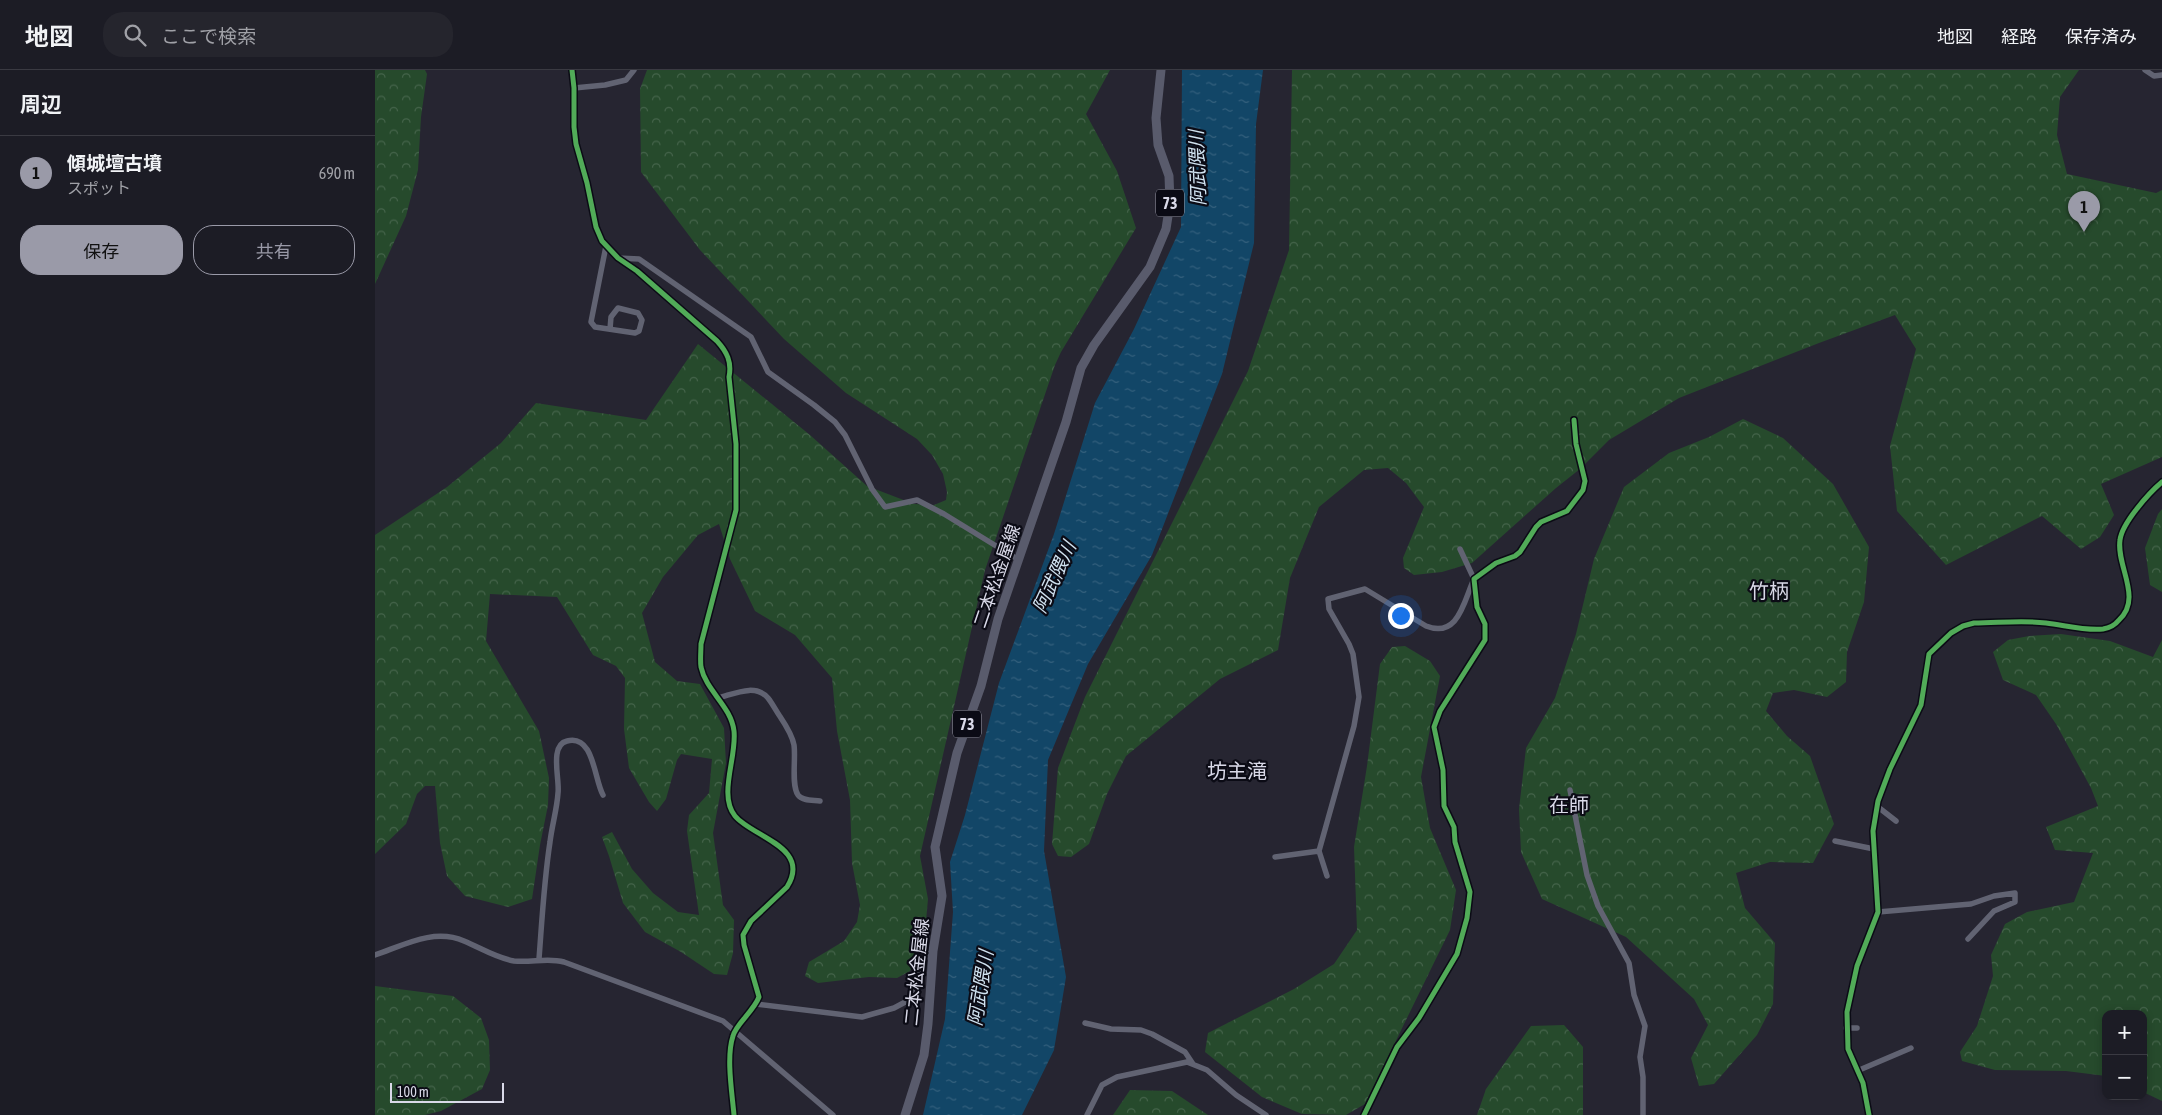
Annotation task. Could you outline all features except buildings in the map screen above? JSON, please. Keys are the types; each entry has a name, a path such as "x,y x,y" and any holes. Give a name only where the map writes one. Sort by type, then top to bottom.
{"main road":[{"name":"二本松金屋線","path":"905,1115 924,1055 929,1024 933,951 942,896 935,847 957,753 981,686 998,619 1066,422 1081,368 1094,344 1150,267 1166,229 1169,216 1169,176 1158,145 1156,118 1161,70"}],"street":[{"path":"572,70 575,88 573,127 576,144 587,183 596,227 606,246 717,341 723,348 731,368 729,377 736,444 736,510 701,644 701,666 704,675 731,718 734,730 735,744 727,794 731,809 741,822 779,846 789,857 793,869 792,880 787,887 751,921 743,935 744,945 759,997 757,1004 735,1030 733,1036 731,1057 734,1115"},
{"path":"575,88 605,85 625,80 634,70"},
{"path":"2145,70 2154,76 2162,75"},
{"path":"606,246 591,322 595,327 635,333 639,330 642,320 640,315 618,308 611,317 610,329"},
{"path":"618,258 639,259 751,337 768,372 835,422 845,436 872,489 885,507 909,500 917,500 944,514 1019,560"},
{"path":"1327,876 1319,851 1354,726 1359,697 1353,654 1329,609 1328,599 1365,589 1434,630 1444,628 1462,612 1474,580 1496,563 1515,556 1520,552 1541,522 1567,511 1583,490 1585,480 1576,444 1574,420"},
{"path":"1869,1115 1863,1083 1848,1050 1847,1012 1857,966 1866,938 1878,912 1873,830 1882,786 1889,768 1921,705 1929,654 1951,633 1963,626 1974,623 2045,623 2103,629 2114,626 2123,618 2128,602 2129,585 2120,539 2130,520 2145,499 2162,482"},
{"path":"1364,1115 1397,1047 1419,1018 1457,954 1467,918 1470,892 1455,842 1454,827 1444,806 1443,770 1434,727 1440,711 1485,640 1485,624 1477,607 1474,580 1460,549"},
{"path":"718,698 754,690 769,699 786,725 794,744 795,786 797,794 801,798 819,801"},
{"path":"539,960 547,867 559,780 555,758 557,750 562,743 566,741 582,743 593,762 603,794"},
{"path":"1570,790 1587,875 1598,906 1629,963 1634,995 1645,1026 1640,1057 1643,1077 1643,1115"},
{"path":"1878,807 1896,821"},
{"path":"1835,841 1874,848"},
{"path":"1275,857 1319,851"},
{"path":"1878,912 1971,904 1994,896 2015,893 2015,902 1994,911 1968,939"},
{"path":"375,955 422,938 450,936 507,959 553,959 564,962 711,1015 735,1030 833,1115"},
{"path":"757,1004 862,1017 885,1011 905,1004 909,1000 920,965 927,955 933,951"},
{"path":"1085,1023 1111,1029 1141,1030 1152,1034 1185,1052 1193,1064"},
{"path":"1847,1028 1857,1028"},
{"path":"1857,1071 1911,1048"},
{"path":"1087,1115 1102,1085 1117,1077 1187,1062 1207,1070 1237,1095 1266,1115"}],"green space":[{"path":"375,70 425,70 427,74 421,117 418,170 406,216 375,284"},
{"path":"647,70 1110,70 1086,114 1117,171 1136,228 1055,365 985,570 920,856 928,899 926,921 920,948 910,971 897,978 869,977 818,983 805,976 809,962 844,941 857,922 860,905 852,863 850,800 837,731 832,678 795,635 755,611 730,559 719,524 698,535 663,577 642,613 655,662 677,681 700,684 724,728 726,763 713,833 723,905 734,920 733,953 727,975 714,974 681,952 645,932 623,903 602,837 612,832 632,869 653,893 678,912 699,915 687,831 689,815 709,793 712,759 681,754 677,760 666,799 657,811 649,802 629,768 624,729 625,678 616,666 593,655 557,597 490,594 486,641 539,731 549,778 548,805 532,899 508,907 465,896 447,876 440,843 435,786 425,786 417,794 406,824 375,854 375,535 447,487 501,443 536,403 646,420 698,344 810,435 867,486 914,504 934,505 946,500 947,492 943,474 932,455 917,439 846,393 784,339 700,250 641,172 640,89"},
{"path":"1292,70 2079,70 2060,97 2057,135 2067,174 2156,193 2162,190 2162,457 2101,484 2114,515 2100,537 2081,549 2042,516 1946,565 1897,511 1890,446 1916,349 1895,315 1679,398 1609,440 1580,469 1472,563 1442,572 1414,575 1404,568 1403,558 1424,507 1406,483 1388,468 1364,470 1319,507 1290,578 1278,650 1220,679 1126,756 1107,794 1089,844 1071,857 1058,856 1052,844 1058,768 1085,697 1248,371 1289,250"},
{"path":"1743,419 1783,438 1833,484 1869,547 1864,602 1847,652 1846,682 1827,697 1794,690 1773,693 1766,711 1787,736 1810,756 1834,824 1813,863 1770,862 1736,873 1745,908 1775,943 1773,1004 1757,1035 1714,1084 1699,1086 1691,1058 1708,1025 1694,999 1626,937 1542,899 1521,852 1519,809 1526,748 1555,698 1576,634 1594,559 1624,487 1669,453 1709,437"},
{"path":"2162,509 2162,592 2150,585 2145,548 2158,514"},
{"path":"2061,634 2110,641 2153,657 2162,640 2162,1101 2147,1094 2147,1010 2102,1010 2102,1076 2066,1071 1995,1070 1962,1061 1960,1052 1977,1026 1993,976 1991,955 2005,924 2027,912 2074,902 2093,853 2055,850 2046,827 2098,806 2091,788 2056,724 2036,695 2003,680 1993,652 2008,640 2029,636"},
{"path":"1405,646 1430,661 1440,676 1421,777 1430,828 1456,890 1450,930 1365,1104 1346,1115 1302,1114 1262,1097 1205,1052 1208,1033 1294,989 1334,964 1357,930 1354,847 1380,664 1392,647"},
{"path":"375,986 453,996 481,1018 489,1040 490,1070 482,1089 441,1111 425,1115 375,1115"},
{"path":"1564,1025 1583,1047 1583,1115 1477,1115 1486,1089 1531,1026"},
{"path":"1130,1090 1172,1091 1208,1115 1113,1115"}],"water":[{"name":"阿武隈川","path":"1182,70 1263,70 1256,124 1254,243 1222,374 1152,555 1088,664 1048,760 1044,851 1066,977 1054,1050 1022,1115 923,1115 945,1019 953,912 950,862 965,815 999,683 1054,534 1095,403 1134,329 1181,227"}],"cycle path":[{"path":"572,70 576,144 587,183 596,227 602,241 618,258 637,271 717,341 724,349 729,362 736,444 736,510 701,644 701,667 708,684 724,706 734,731 728,787 730,807 735,816 743,823 777,844 786,852 792,862 793,873 787,887 751,921 743,935 744,945 759,997 735,1031 731,1044 730,1075 734,1115"},
{"path":"1364,1115 1397,1047 1419,1018 1457,954 1467,918 1470,892 1455,842 1454,827 1444,806 1443,770 1434,727 1440,711 1485,640 1485,624 1477,607 1474,579 1496,563 1515,556 1520,552 1541,522 1567,511 1583,490 1585,481 1576,444 1574,420"},
{"path":"1869,1115 1863,1083 1848,1049 1847,1012 1857,966 1878,912 1873,831 1878,801 1890,769 1921,705 1929,654 1951,633 1963,626 1974,623 2037,622 2082,629 2106,629 2114,625 2126,611 2129,602 2129,592 2120,550 2122,533 2137,509 2162,482"}],"place":[{"name":"傾城壇古墳","path":"2084,232"}],"district":[{"name":"竹柄","path":"1769,591"},
{"name":"坊主滝","path":"1237,771"},
{"name":"在師","path":"1569,805"}]}
